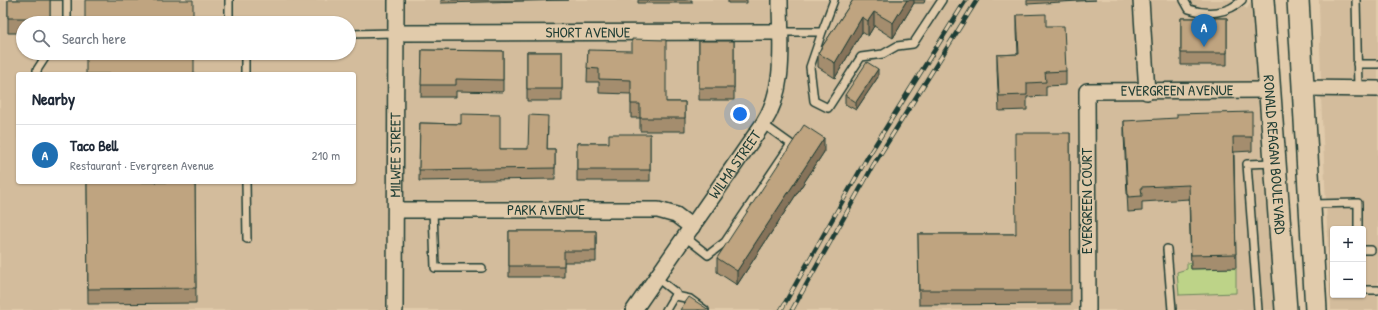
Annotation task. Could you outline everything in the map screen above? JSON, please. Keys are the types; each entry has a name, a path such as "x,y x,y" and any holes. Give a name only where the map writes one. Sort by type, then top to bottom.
{"main road":[{"name":"RONALD REAGAN BOULEVARD","path":"1263,0 1268,90 1286,310"},
{"name":"RONALD REAGAN BOULEVARD","path":"1298,0 1316,310"}],"street":[{"name":"MILWEE STREET","path":"395,310 396,0"},
{"name":"WILMA STREET","path":"634,310 763,124 776,99 781,77 780,0"},
{"path":"1141,0 1147,92"},
{"name":"SHORT AVENUE","path":"396,33 780,32"},
{"path":"1303,88 1378,89"},
{"name":"EVERGREEN AVENUE","path":"1087,91 1147,92 1268,90"},
{"name":"EVERGREEN COURT","path":"1087,91 1088,310"},
{"name":"PARK AVENUE","path":"396,210 658,210 676,215 688,232"}],"lane":[{"path":"67,0 67,16"},
{"path":"229,0 229,16"},
{"path":"834,0 810,67 814,101 828,108 861,57 883,54 897,46 913,44 942,0"},
{"path":"1184,0 1189,9 1213,12 1231,9 1242,0"},
{"path":"1356,0 1358,88"},
{"path":"780,32 822,32"},
{"path":"356,34 396,33"},
{"path":"37,72 43,60"},
{"path":"245,60 245,72"},
{"path":"1357,64 1378,64"},
{"path":"688,232 708,255 725,242 791,144 763,124"},
{"path":"1258,310 1247,164 1274,163"},
{"path":"246,184 247,239"},
{"path":"1310,204 1358,203 1358,226"},
{"path":"433,210 435,268 482,268"},
{"path":"1167,249 1172,310"},
{"path":"657,278 674,291 676,296"},
{"path":"1366,290 1378,290"},
{"path":"666,310 676,296"},
{"path":"676,296 690,299 705,310"}],"shaded area":[{"path":"0,0 388,0 387,310 0,310"},
{"path":"403,0 773,0 773,24 403,25"},
{"path":"788,0 1134,0 1139,83 1079,83 1081,310 644,310 772,124 783,103 788,77"},
{"path":"1149,0 1235,0 1247,9 1252,0 1254,0 1259,82 1154,83"},
{"path":"1319,0 1378,0 1378,80 1321,80"},
{"path":"773,41 773,76 769,96 760,114 690,216 678,207 657,202 403,202 403,42"},
{"path":"1321,97 1378,97 1378,310 1331,310 1330,298 1366,298 1366,226 1330,226 1330,289"},
{"path":"1260,99 1274,310 1096,310 1094,100"},
{"path":"403,219 657,219 673,223 681,229 625,310 402,310"}],"green space":[{"path":"1187,263 1190,263 1191,269 1236,268 1236,293 1179,295 1177,272 1187,269"}],"building":[{"path":"8,0 50,0 50,16 16,16 16,18 8,18"},
{"path":"85,0 193,0 193,16 85,16"},
{"path":"853,0 907,0 893,23 874,12 868,21 862,17 835,63 818,53"},
{"path":"1046,14 1046,26 1064,26 1066,71 1045,72 1046,82 1027,83 1027,95 999,96 997,55 1019,54 1017,15"},
{"path":"1181,18 1227,18 1227,53 1181,53"},
{"path":"632,39 666,40 666,102 685,102 685,118 640,118 640,104 631,104 631,80 599,79 599,69 587,68 588,50 632,51"},
{"path":"699,41 734,41 734,88 699,88"},
{"path":"422,50 503,51 503,80 456,79 456,85 421,85"},
{"path":"527,52 562,52 562,89 527,89"},
{"path":"86,60 194,60 194,72 86,72"},
{"path":"867,62 878,69 856,102 845,95"},
{"path":"1252,112 1252,137 1233,137 1236,254 1191,255 1189,185 1141,187 1142,196 1128,197 1124,121 1177,118 1177,114"},
{"path":"461,114 500,115 500,149 528,149 529,115 548,116 547,149 555,149 555,168 419,170 420,123 461,124"},
{"path":"804,125 824,138 737,271 717,258"},
{"path":"1015,133 1070,133 1071,290 919,290 918,234 1016,234"},
{"path":"609,134 650,134 650,170 577,170 577,143 609,143"},
{"path":"87,184 195,184 196,288 88,289"},
{"path":"509,231 596,231 596,251 564,251 564,266 509,266"},
{"path":"689,297 709,310 680,310"}],"railway":[{"path":"781,310 867,158 966,0"},
{"path":"792,310 874,164 977,0"}],"place":[{"name":"Taco Bell","path":"1204,47"}]}
